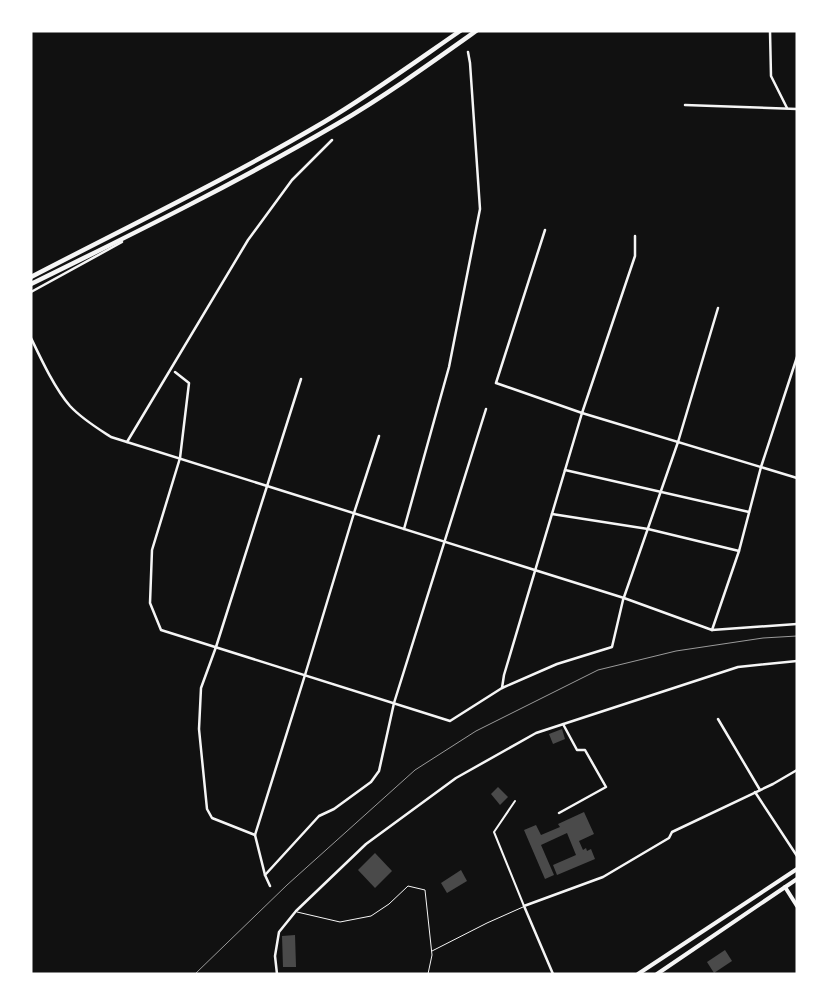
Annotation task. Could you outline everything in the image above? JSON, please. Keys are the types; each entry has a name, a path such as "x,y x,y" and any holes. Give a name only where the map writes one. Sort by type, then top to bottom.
{"highway":[{"path":"31,277 259,159 368,94 460,31"},
{"path":"31,284 145,228 339,123 476,31"}],"main road":[{"path":"638,974 797,869"},
{"path":"657,974 797,879"},
{"path":"780,880 797,906"}],"street":[{"path":"770,31 771,76 787,109"},
{"path":"404,529 449,367 480,209 468,52"},
{"path":"686,105 797,109"},
{"path":"127,442 248,240 292,180 332,140"},
{"path":"31,292 145,228"},
{"path":"545,230 496,383 582,413 797,478"},
{"path":"502,688 504,675 582,413 635,256 635,236"},
{"path":"175,372 189,384 180,458 152,550 150,603 161,630 450,721 502,688 557,664 612,648 624,598 678,442 718,308"},
{"path":"32,339 57,388 69,405 96,428 112,437 624,598 712,630 797,624"},
{"path":"712,630 739,551 760,467 797,357"},
{"path":"255,835 212,818 207,809 199,729 200,688 216,647 301,379"},
{"path":"265,875 319,816 334,809 371,782 379,771 394,703 486,409"},
{"path":"270,886 265,875 255,835 354,513 380,436"},
{"path":"565,470 749,512"},
{"path":"552,514 648,529 739,551"},
{"path":"277,974 275,956 279,932 296,911 366,844 456,778 536,733 738,667 797,661"},
{"path":"718,719 760,790"},
{"path":"559,813 606,787 585,750 577,750 564,724"},
{"path":"524,906 603,877 670,838 672,832 797,770"},
{"path":"755,792 797,856"},
{"path":"515,801 494,832 553,974"}],"lane":[{"path":"296,911 340,922 371,916 389,904 408,886 425,890 432,955 428,974"},
{"path":"431,952 487,922 524,906"}],"building":[{"path":"562,729 565,739 553,744 549,734"},
{"path":"498,787 508,797 500,805 491,794"},
{"path":"584,812 594,834 579,841 583,850 586,848 587,851 591,849 595,859 557,875 553,865 576,855 567,833 541,845 554,875 545,879 524,830 536,825 541,835 560,827 558,824"},
{"path":"375,853 392,871 375,888 358,870"},
{"path":"461,870 467,881 447,893 441,883"},
{"path":"295,935 296,967 283,967 282,936"},
{"path":"725,950 732,961 714,973 707,962"}],"railway":[{"path":"195,974 287,885 415,770 476,731 598,670 676,651 763,638 797,636"}]}
